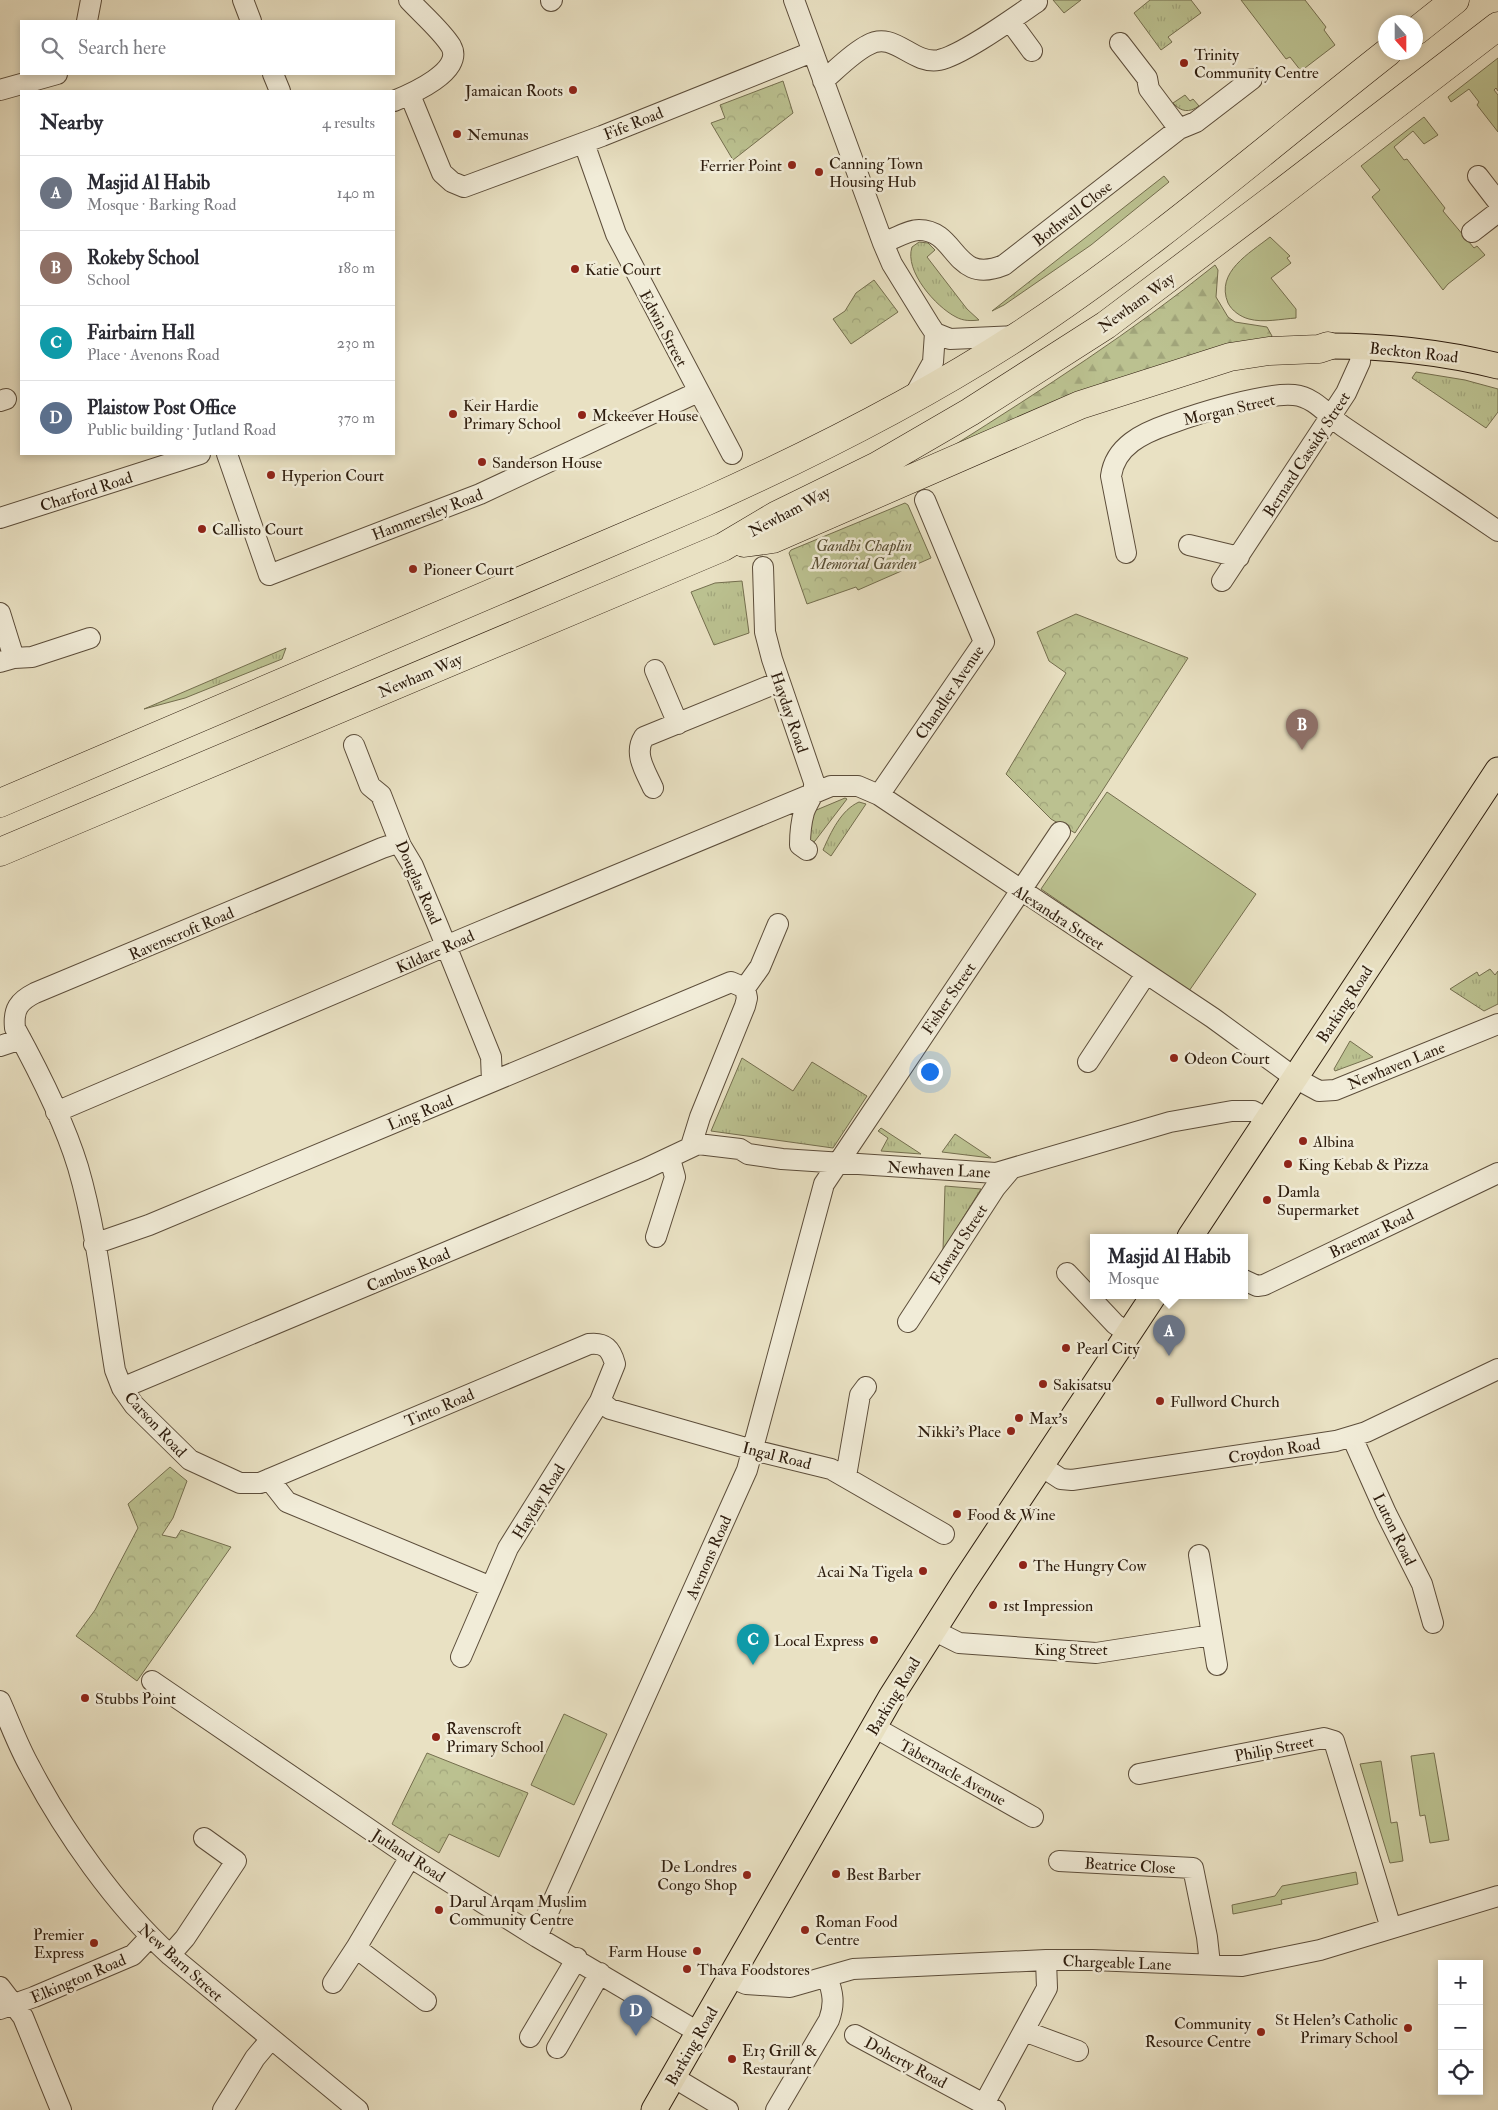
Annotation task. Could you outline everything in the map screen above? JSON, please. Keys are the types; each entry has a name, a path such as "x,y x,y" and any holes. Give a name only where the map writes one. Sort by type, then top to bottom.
{"highway":[{"path":"1423,25 1455,0"},
{"name":"Newham Way","path":"0,852 723,547 777,515 877,466 945,427 1106,325 1278,196 1498,26"},
{"path":"0,803 713,498 912,400 1018,336 1129,258 1251,164 1294,126 1378,60"},
{"path":"723,547 773,539 1080,405 1230,357 1269,351 1319,349 1328,346"}],"main road":[{"name":"Beckton Road","path":"1328,346 1361,346 1413,350 1467,358 1498,366"},
{"name":"Barking Road","path":"1192,1234 1498,770"},
{"name":"Barking Road","path":"654,2110 874,1727 933,1630 1151,1299"}],"street":[{"path":"87,20 90,0"},
{"path":"243,0 251,20"},
{"path":"402,98 445,72 452,60 450,45 409,0"},
{"path":"794,0 883,243 892,264 935,333 950,340 1018,336"},
{"path":"823,81 866,45 882,40 895,44 916,57 937,60 957,53 1010,22 1037,2"},
{"path":"1010,22 1032,51"},
{"path":"1120,43 1147,78 1149,89 1179,129"},
{"name":"Fife Road","path":"402,98 442,173 452,182 464,187 584,143 812,52"},
{"path":"273,75 280,90"},
{"name":"Bothwell Close","path":"883,243 917,230 928,231 938,235 966,265 981,271 992,270 1004,265 1179,129 1196,122 1252,79"},
{"path":"0,90 51,81"},
{"name":"Edwin Street","path":"584,143 616,234 732,454"},
{"path":"1478,176 1498,202"},
{"path":"1472,232 1498,212"},
{"path":"912,400 933,362 935,333"},
{"name":"Bernard Cassidy Street","path":"1222,582 1332,416 1356,373 1360,362 1361,346"},
{"name":"Hammersley Road","path":"227,455 269,575 480,494 698,392"},
{"name":"Morgan Street","path":"1126,553 1111,476 1113,464 1122,452 1142,434 1225,407 1264,398 1294,395 1314,402 1498,531"},
{"name":"Charford Road","path":"0,518 197,455"},
{"name":"Chandler Avenue","path":"879,795 984,642 925,500"},
{"path":"1189,545 1239,557"},
{"name":"Hayday Road","path":"763,567 765,632 779,682 814,782 814,792"},
{"path":"0,613 7,660 32,657 90,638"},
{"path":"655,670 678,724"},
{"path":"653,788 639,755 638,745 644,738 779,682"},
{"name":"Douglas Road","path":"354,745 370,786 381,795 401,846 413,866 446,946 491,1057 492,1081"},
{"name":"Alexandra Street","path":"814,792 831,786 848,785 866,788 879,795 1020,891 1213,1018 1295,1078"},
{"path":"806,850 800,845 800,836 805,811 814,792"},
{"name":"Kildare Road","path":"56,1112 814,792"},
{"name":"Fisher Street","path":"837,1164 1060,832"},
{"name":"Ravenscroft Road","path":"21,1039 15,1028 14,1016 16,1008 23,999 382,848 394,844 401,846"},
{"path":"691,1146 700,1117 745,1006 747,998 745,988 760,967 778,924"},
{"path":"1088,1062 1146,974"},
{"name":"Ling Road","path":"94,1244 129,1233 732,982 745,988"},
{"name":"Newhaven Lane","path":"1295,1078 1319,1091 1335,1090 1498,1024"},
{"path":"0,1046 21,1039"},
{"name":"Carson Road","path":"21,1039 56,1112 78,1168 94,1244 115,1370 122,1388 134,1404 190,1460 240,1483 251,1484 269,1479"},
{"name":"Newhaven Lane","path":"691,1146 704,1144 740,1149 748,1154 837,1164 996,1173 1170,1122 1232,1111 1253,1111 1268,1119"},
{"name":"Cambus Road","path":"122,1388 670,1159 691,1146"},
{"path":"656,1236 675,1178 670,1159"},
{"name":"Avenons Road","path":"538,1937 747,1470 824,1184 837,1164"},
{"name":"Edward Street","path":"908,1322 995,1188 1011,1169"},
{"name":"Braemar Road","path":"1248,1282 1257,1286 1264,1285 1498,1173"},
{"path":"1068,1273 1090,1297"},
{"path":"1091,1299 1114,1324 1128,1333"},
{"name":"Tinto Road","path":"269,1479 588,1344 600,1342 608,1348"},
{"name":"Hayday Road","path":"461,1657 508,1548 600,1401 615,1364 608,1348"},
{"name":"Croydon Road","path":"1041,1466 1061,1479 1072,1480 1352,1437 1498,1369"},
{"path":"846,1476 860,1395 866,1387"},
{"name":"Ingal Road","path":"600,1401 610,1409 753,1450 831,1469 944,1534"},
{"name":"Luton Road","path":"1352,1437 1386,1512 1422,1584 1433,1623"},
{"path":"269,1479 288,1502 492,1587"},
{"path":"1199,1555 1218,1665"},
{"name":"King Street","path":"933,1630 959,1643 1096,1653 1212,1634"},
{"name":"Jutland Road","path":"152,1681 410,1857 538,1937 577,1958 698,2032"},
{"name":"New Barn Street","path":"0,1701 29,1766 50,1802 118,1900 150,1937 170,1956 358,2110"},
{"name":"Tabernacle Avenue","path":"874,1727 1033,1817"},
{"name":"Philip Street","path":"1139,1774 1324,1738 1334,1742 1391,1928"},
{"path":"170,1956 185,1938 236,1861 204,1838"},
{"path":"332,1983 356,1948 410,1857"},
{"name":"Beatrice Close","path":"1059,1861 1193,1868 1207,1937 1210,1964"},
{"name":"Chargeable Lane","path":"730,1977 746,1984 790,1987 853,1969 1046,1960 1242,1966 1320,1950 1498,1896"},
{"name":"Elkington Road","path":"7,2007 133,1955 150,1937"},
{"path":"356,1948 426,2001"},
{"path":"530,2037 577,1958"},
{"path":"989,2107 1024,2031 1047,1988 1046,1960"},
{"path":"557,2048 600,1973"},
{"path":"776,2110 829,2020 833,2009 833,1995 827,1977"},
{"path":"0,1987 7,2007 23,2016 61,2110"},
{"path":"1024,2031 1078,2051"},
{"name":"Doherty Road","path":"855,2035 989,2107"},
{"path":"223,2110 254,2058 271,2039"},
{"path":"673,2077 728,2110"}],"green space":[{"path":"1053,0 1081,0 1064,13"},
{"path":"1150,0 1191,0 1201,13 1168,37 1172,42 1161,50 1134,13"},
{"path":"1241,0 1305,0 1326,27 1324,30 1335,45 1301,71 1290,57 1286,59"},
{"path":"1498,58 1498,91 1496,88 1494,90 1498,95 1498,132 1477,105 1479,102 1469,89 1451,102 1448,97"},
{"path":"783,81 793,113 733,160 711,123 725,118 720,105"},
{"path":"1185,95 1190,101 1193,99 1199,106 1192,110 1185,110 1173,103"},
{"path":"1424,117 1438,135 1424,144 1413,131 1394,147 1404,160 1407,159 1445,208 1443,211 1474,248 1477,246 1485,255 1443,290 1372,197 1380,190 1361,166"},
{"path":"1164,176 1169,182 1091,245 1004,305 992,311"},
{"path":"1270,237 1290,256 1287,258 1291,263 1271,278 1296,309 1296,318 1266,321 1249,319 1237,313 1228,303 1225,292 1226,282 1230,273 1244,257"},
{"path":"919,242 928,243 935,250 927,257 967,309 979,320 967,320 956,317 931,297 917,277 913,267 912,247"},
{"path":"1215,265 1218,270 1216,297 1228,317 1235,322 1267,327 1272,336 1269,343 953,446 1119,337"},
{"path":"874,280 898,312 851,344 833,319 845,311 856,293"},
{"path":"1416,372 1465,380 1498,389 1498,412 1486,428 1412,378"},
{"name":"Gandhi Chaplin Memorial Garden","path":"905,503 908,505 931,558 858,590 856,587 807,604 789,553 791,550"},
{"path":"742,581 749,633 714,645 691,592 715,583"},
{"path":"1076,614 1188,658 1075,833 1051,819 1006,774 1066,673 1049,661 1037,632"},
{"path":"286,648 282,659 185,698 144,709"},
{"path":"1107,792 1256,894 1189,991 1041,889"},
{"path":"845,798 847,799 815,841 810,845 804,842 814,811"},
{"path":"859,802 866,804 831,856 823,850 829,836 847,810"},
{"path":"1490,969 1495,975 1498,971 1498,1004 1484,1011 1450,989 1477,972 1479,976"},
{"path":"1350,1041 1373,1057 1335,1071 1334,1069"},
{"path":"742,1058 793,1091 812,1062 867,1096 833,1148 711,1131"},
{"path":"881,1128 921,1154 881,1151 888,1138 878,1131"},
{"path":"955,1134 991,1158 942,1152"},
{"path":"945,1186 981,1189 943,1250"},
{"path":"170,1467 187,1481 173,1518 162,1535 176,1538 181,1530 231,1547 137,1681 76,1636 95,1610 138,1528 128,1504"},
{"path":"564,1714 607,1734 574,1805 531,1785"},
{"path":"427,1753 528,1793 499,1857 449,1834 439,1853 392,1824"},
{"path":"1434,1753 1449,1840 1430,1843 1425,1815 1420,1816 1411,1756"},
{"path":"1381,1761 1391,1823 1397,1822 1403,1861 1390,1863 1360,1764"},
{"path":"1356,1872 1358,1884 1281,1900 1282,1904 1233,1914 1232,1905 1275,1896 1282,1886"}],"place":[{"name":"Trinity Community Centre","path":"1184,63"},
{"name":"Jamaican Roots","path":"573,90"},
{"name":"Nemunas","path":"457,134"},
{"name":"Ferrier Point","path":"792,165"},
{"name":"Canning Town Housing Hub","path":"819,172"},
{"name":"Katie Court","path":"575,269"},
{"name":"Keir Hardie Primary School","path":"453,414"},
{"name":"Mckeever House","path":"582,415"},
{"name":"Sanderson House","path":"482,462"},
{"name":"Hyperion Court","path":"271,475"},
{"name":"Callisto Court","path":"202,529"},
{"name":"Pioneer Court","path":"413,569"},
{"name":"Rokeby School","path":"1302,750"},
{"name":"Odeon Court","path":"1174,1058"},
{"name":"Albina","path":"1303,1141"},
{"name":"King Kebab & Pizza","path":"1288,1164"},
{"name":"Damla Supermarket","path":"1267,1200"},
{"name":"Pearl City","path":"1066,1348"},
{"name":"Masjid Al Habib","path":"1169,1356"},
{"name":"Sakisatsu","path":"1043,1384"},
{"name":"Fullword Church","path":"1160,1401"},
{"name":"Max's","path":"1019,1418"},
{"name":"Nikki's Place","path":"1011,1431"},
{"name":"Food & Wine","path":"957,1514"},
{"name":"The Hungry Cow","path":"1023,1565"},
{"name":"Acai Na Tigela","path":"923,1571"},
{"name":"1st Impression","path":"993,1605"},
{"name":"Local Express","path":"874,1640"},
{"name":"Fairbairn Hall","path":"753,1665"},
{"name":"Stubbs Point","path":"85,1698"},
{"name":"Ravenscroft Primary School","path":"436,1737"},
{"name":"Best Barber","path":"836,1874"},
{"name":"De Londres Congo Shop","path":"747,1875"},
{"name":"Darul Arqam Muslim Community Centre","path":"439,1910"},
{"name":"Roman Food Centre","path":"805,1930"},
{"name":"Premier Express","path":"94,1943"},
{"name":"Farm House","path":"697,1951"},
{"name":"Thava Foodstores","path":"687,1969"},
{"name":"St Helen's Catholic Primary School","path":"1408,2028"},
{"name":"Community Resource Centre","path":"1261,2032"},
{"name":"Plaistow Post Office","path":"636,2036"},
{"name":"E13 Grill & Restaurant","path":"732,2059"}]}
